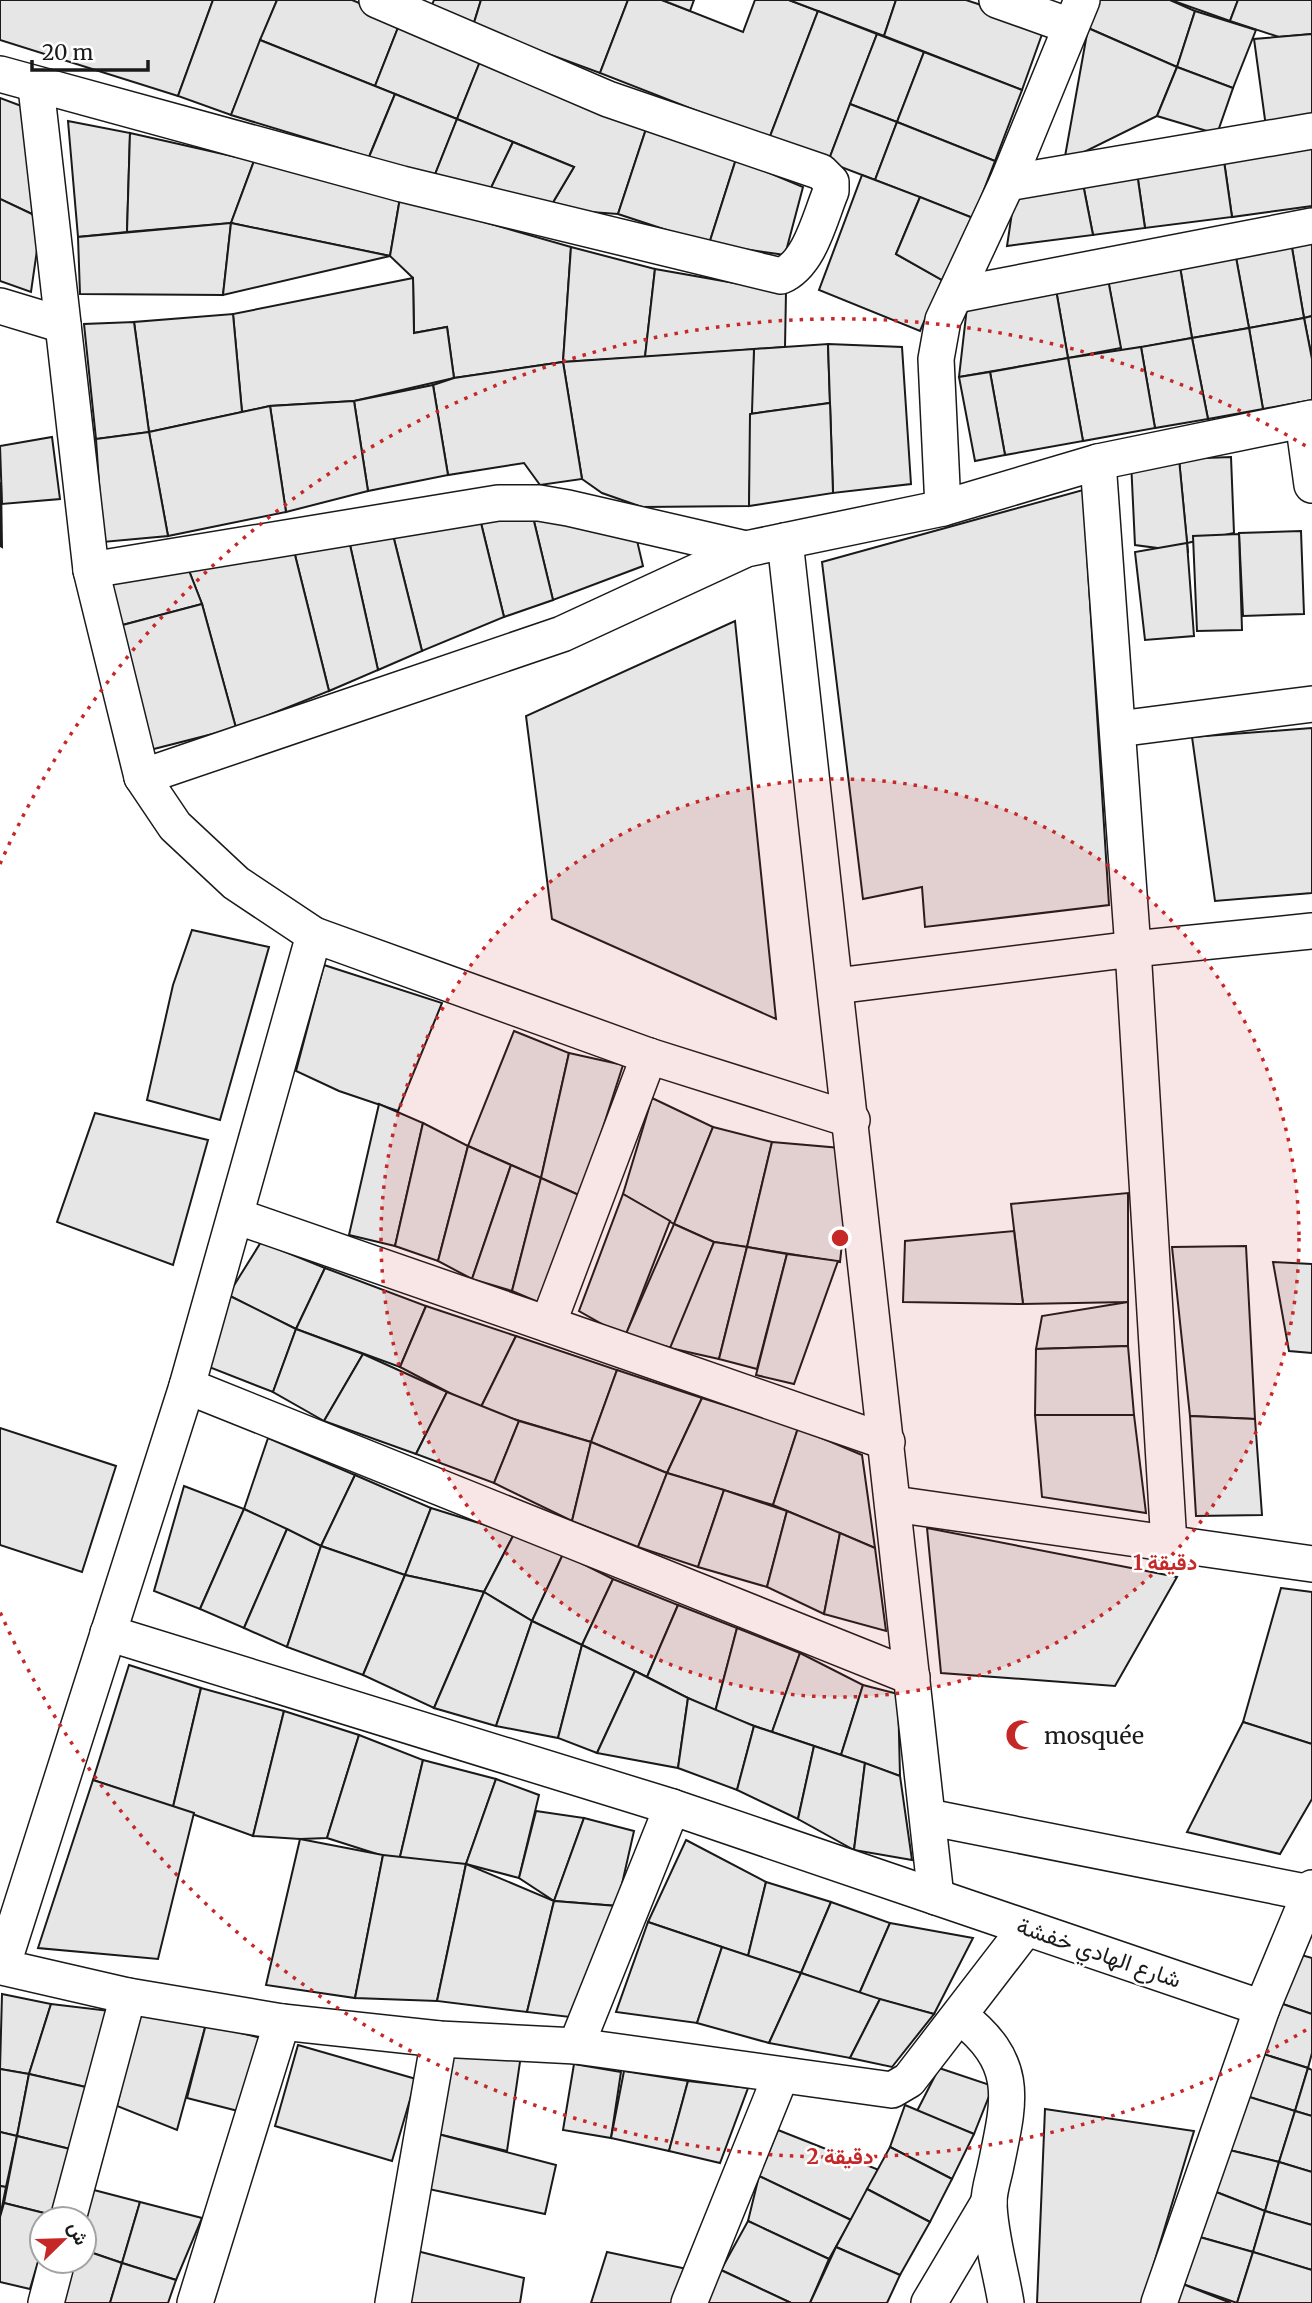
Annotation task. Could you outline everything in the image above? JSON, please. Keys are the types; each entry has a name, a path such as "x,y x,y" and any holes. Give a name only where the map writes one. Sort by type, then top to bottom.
{"street":[{"path":"0,74 36,87 402,184 781,276 794,268 807,249 831,191 831,182 821,172 608,99 377,0"},
{"path":"943,508 936,359 943,320 1007,183 1076,13 997,0"},
{"path":"36,87 91,570 142,777 175,826 236,883 314,935 649,1056 852,1120"},
{"path":"1007,183 1312,131"},
{"path":"956,295 1312,226"},
{"path":"0,306 62,326"},
{"path":"142,777 562,634 746,549 943,508 1098,462 1308,419 1312,485"},
{"path":"1098,462 1133,948 1169,1544"},
{"path":"91,570 498,503 539,503 568,508 746,549"},
{"path":"785,541 852,1120 936,1897"},
{"path":"1118,729 1312,704"},
{"path":"836,986 1133,948 1312,931"},
{"path":"314,935 187,1386 1,1971 282,2022 439,2039 576,2046 892,2090 909,2080 1026,1928"},
{"path":"548,1324 649,1056"},
{"path":"236,1216 887,1442"},
{"path":"187,1386 912,1677"},
{"path":"894,1504 1312,1564"},
{"name":"شارع الهادي خفشة","path":"108,1633 672,1807 1262,2008"},
{"path":"576,2046 672,1807"},
{"path":"928,1817 1311,1891 1304,1933 1262,2008 1159,2303"},
{"path":"72,2205 128,1996"},
{"path":"929,2303 989,2202 1009,2099 1006,2077 994,2052 978,2030 960,2016"},
{"path":"195,2303 282,2022"},
{"path":"393,2303 439,2039"},
{"path":"689,2303 781,2075"},
{"path":"989,2202 1006,2303"},
{"path":"46,2303 53,2275"}],"building":[{"path":"0,0 213,0 178,96 0,40"},
{"path":"213,0 277,0 231,115 178,96"},
{"path":"277,0 352,0 401,20 375,86 260,40"},
{"path":"434,0 481,0 473,26 430,10"},
{"path":"481,0 628,0 600,73 473,26"},
{"path":"628,0 662,0 743,32 755,0 789,0 818,11 769,139 600,73"},
{"path":"662,0 694,0 690,11"},
{"path":"789,0 896,0 884,36"},
{"path":"896,0 966,0 1045,26 1022,90 884,36"},
{"path":"1097,0 1170,0 1195,11 1177,67 1088,28"},
{"path":"1171,0 1238,0 1230,21"},
{"path":"1238,0 1312,0 1312,34 1279,37 1230,21"},
{"path":"818,11 877,34 828,162 769,139"},
{"path":"1195,11 1256,30 1233,88 1177,67"},
{"path":"401,20 483,54 457,119 375,86"},
{"path":"1088,28 1177,67 1157,116 1064,162"},
{"path":"877,34 924,52 897,122 850,104"},
{"path":"1312,34 1312,119 1266,127 1254,39"},
{"path":"260,40 395,94 369,157 231,115"},
{"path":"924,52 1022,90 995,161 897,122"},
{"path":"483,54 646,129 618,214 549,209 574,167 457,119"},
{"path":"1177,67 1233,88 1217,134 1157,116"},
{"path":"395,94 457,119 432,182 369,157"},
{"path":"0,98 32,110 32,214 0,199"},
{"path":"850,104 897,122 875,180 828,162"},
{"path":"457,119 513,142 488,194 432,182"},
{"path":"68,121 130,133 127,232 78,237"},
{"path":"897,122 995,161 973,218 875,180"},
{"path":"646,129 736,159 709,244 618,214"},
{"path":"130,133 254,161 231,223 127,232"},
{"path":"513,142 574,167 549,209 488,194"},
{"path":"1312,143 1312,206 1232,217 1223,154"},
{"path":"1223,154 1232,217 1145,228 1136,166"},
{"path":"736,159 803,187 785,255 709,244"},
{"path":"254,161 400,198 390,256 231,223"},
{"path":"1136,166 1145,228 1093,235 1083,184"},
{"path":"862,175 920,197 896,254 942,280 920,331 819,290"},
{"path":"1083,184 1093,235 1007,246 1014,199"},
{"path":"920,197 973,218 942,280 896,254"},
{"path":"400,198 571,247 563,362 454,378 447,327 414,333 413,278 390,256"},
{"path":"0,199 32,214 40,229 31,292 0,281"},
{"path":"231,223 223,295 80,294 78,237"},
{"path":"231,223 390,256 223,295"},
{"path":"1312,238 1312,316 1304,318 1291,242"},
{"path":"1291,242 1304,318 1249,328 1235,252"},
{"path":"571,247 655,269 645,357 563,362"},
{"path":"1235,252 1249,328 1192,338 1179,261"},
{"path":"1179,261 1192,338 1121,351 1107,274"},
{"path":"655,269 786,292 785,347 645,357"},
{"path":"1107,274 1121,348 1068,358 1055,284"},
{"path":"413,278 414,333 447,327 454,378 354,401 270,406 242,412 233,314"},
{"path":"1055,284 1068,358 959,377 967,307"},
{"path":"233,314 242,412 149,432 134,322"},
{"path":"1312,316 1312,359 1304,318"},
{"path":"1304,318 1312,359 1312,400 1263,409 1249,328"},
{"path":"134,322 149,432 96,439 84,324"},
{"path":"1249,328 1263,409 1208,419 1192,338"},
{"path":"1192,338 1208,419 1155,428 1141,347"},
{"path":"828,344 830,403 750,414 754,349"},
{"path":"828,344 902,347 911,484 833,493"},
{"path":"1141,347 1155,428 1083,441 1068,358"},
{"path":"754,349 749,506 642,507 602,493 582,479 563,362"},
{"path":"1068,358 1083,441 1005,455 990,372"},
{"path":"563,362 582,479 540,485 524,463 448,475 433,385 454,378"},
{"path":"990,372 1005,455 975,461 959,377"},
{"path":"433,385 448,475 368,491 354,401"},
{"path":"354,401 368,491 286,512 270,406"},
{"path":"830,403 833,493 749,506 750,414"},
{"path":"270,406 286,512 168,536 149,432"},
{"path":"149,432 168,536 103,542 96,439"},
{"path":"52,437 60,499 2,504 0,446"},
{"path":"1231,457 1234,533 1187,543 1179,459"},
{"path":"1179,459 1188,552 1135,545 1131,461"},
{"path":"1,483 2,547 0,546"},
{"path":"1083,490 1109,905 925,927 922,887 863,899 822,562"},
{"path":"532,513 635,532 643,566 553,600"},
{"path":"532,513 553,600 504,617 480,519"},
{"path":"480,519 504,617 422,651 391,527"},
{"path":"391,527 422,651 378,670 348,536"},
{"path":"1301,531 1304,614 1243,616 1239,533"},
{"path":"1239,534 1242,630 1197,631 1193,536"},
{"path":"348,536 378,670 329,691 292,543"},
{"path":"292,543 329,691 236,728 202,604 186,563"},
{"path":"1187,543 1194,636 1145,640 1135,552"},
{"path":"186,563 202,604 115,627 108,577"},
{"path":"202,604 236,728 146,751 115,627"},
{"path":"735,621 776,1019 552,919 526,716"},
{"path":"1312,728 1312,893 1215,901 1192,737"},
{"path":"192,930 269,947 220,1120 147,1100 173,985"},
{"path":"324,965 442,1003 398,1111 339,1091 296,1071"},
{"path":"514,1031 569,1053 541,1178 468,1146"},
{"path":"569,1053 623,1065 581,1196 541,1178"},
{"path":"652,1098 713,1127 674,1224 623,1194"},
{"path":"379,1104 423,1123 395,1246 349,1235"},
{"path":"95,1113 208,1140 173,1265 57,1222"},
{"path":"423,1123 468,1146 438,1261 395,1246"},
{"path":"713,1127 772,1142 747,1247 714,1242 674,1224"},
{"path":"772,1142 852,1149 840,1262 747,1247"},
{"path":"468,1146 511,1165 472,1279 438,1261"},
{"path":"511,1165 541,1178 512,1291 472,1279"},
{"path":"541,1178 581,1196 538,1302 512,1291"},
{"path":"1128,1193 1128,1302 1023,1304 1011,1204"},
{"path":"623,1194 670,1221 625,1337 579,1311"},
{"path":"674,1224 714,1242 672,1348 625,1336"},
{"path":"1014,1231 1023,1304 903,1302 905,1241"},
{"path":"261,1242 325,1268 296,1329 228,1295"},
{"path":"714,1242 747,1247 719,1359 670,1348"},
{"path":"1246,1246 1255,1419 1190,1416 1172,1247"},
{"path":"747,1247 787,1254 757,1369 719,1359"},
{"path":"787,1254 838,1261 794,1384 756,1375"},
{"path":"1273,1262 1312,1264 1312,1353 1289,1351"},
{"path":"325,1268 426,1306 400,1367 296,1329"},
{"path":"228,1295 296,1329 273,1392 209,1367"},
{"path":"1128,1302 1128,1346 1036,1349 1042,1316"},
{"path":"426,1306 516,1336 480,1409 400,1367"},
{"path":"296,1329 363,1354 324,1421 273,1392"},
{"path":"516,1336 617,1370 591,1442 480,1409"},
{"path":"1128,1346 1134,1415 1035,1415 1036,1349"},
{"path":"363,1354 447,1392 416,1454 324,1421"},
{"path":"617,1370 702,1398 667,1473 591,1442"},
{"path":"447,1392 519,1421 494,1483 416,1454"},
{"path":"702,1398 798,1428 773,1505 667,1473"},
{"path":"1035,1415 1134,1415 1146,1513 1042,1497"},
{"path":"1190,1416 1255,1419 1262,1515 1196,1516"},
{"path":"519,1421 591,1442 572,1521 494,1483"},
{"path":"0,1428 116,1466 82,1572 0,1545"},
{"path":"798,1428 862,1455 875,1548 773,1505"},
{"path":"268,1438 355,1475 321,1546 244,1509"},
{"path":"591,1442 667,1473 638,1547 572,1521"},
{"path":"667,1473 724,1490 698,1567 638,1547"},
{"path":"355,1475 431,1508 405,1575 321,1546"},
{"path":"184,1486 244,1509 200,1609 154,1591"},
{"path":"724,1490 787,1511 767,1587 698,1567"},
{"path":"431,1508 514,1534 484,1592 405,1575"},
{"path":"244,1509 287,1529 244,1628 200,1609"},
{"path":"787,1511 840,1533 824,1614 767,1587"},
{"path":"927,1528 1177,1577 1115,1686 941,1673"},
{"path":"287,1529 321,1546 287,1647 244,1628"},
{"path":"840,1533 875,1548 886,1631 824,1614"},
{"path":"514,1534 563,1554 532,1621 484,1592"},
{"path":"321,1546 405,1575 363,1675 287,1647"},
{"path":"563,1554 613,1579 582,1645 532,1621"},
{"path":"405,1575 484,1592 434,1708 363,1675"},
{"path":"613,1579 678,1605 647,1677 582,1645"},
{"path":"1281,1588 1312,1592 1312,1744 1243,1722"},
{"path":"484,1592 532,1621 496,1726 434,1708"},
{"path":"678,1605 737,1628 715,1712 647,1677"},
{"path":"532,1621 582,1645 558,1738 496,1726"},
{"path":"737,1628 800,1653 772,1732 715,1712"},
{"path":"582,1645 635,1671 597,1753 558,1738"},
{"path":"800,1653 863,1685 841,1755 772,1732"},
{"path":"129,1665 201,1688 173,1807 93,1780"},
{"path":"635,1671 688,1698 678,1768 597,1753"},
{"path":"863,1685 898,1694 900,1776 841,1755"},
{"path":"201,1688 284,1711 253,1836 173,1807"},
{"path":"688,1698 754,1726 737,1790 678,1768"},
{"path":"284,1711 359,1735 327,1838 253,1836"},
{"path":"1243,1722 1312,1744 1312,1799 1280,1854 1187,1832"},
{"path":"754,1726 814,1746 798,1819 737,1790"},
{"path":"359,1735 423,1760 399,1861 327,1838"},
{"path":"814,1746 865,1763 854,1850 798,1819"},
{"path":"423,1760 496,1779 466,1864 399,1861"},
{"path":"865,1763 900,1776 912,1860 854,1850"},
{"path":"496,1779 539,1795 519,1878 466,1864"},
{"path":"93,1780 194,1813 158,1959 38,1948"},
{"path":"536,1811 584,1818 554,1901 519,1878"},
{"path":"584,1818 634,1831 617,1906 554,1901"},
{"path":"300,1839 383,1855 355,1998 266,1985"},
{"path":"686,1840 766,1882 748,1956 648,1922"},
{"path":"383,1855 466,1864 437,2001 355,1998"},
{"path":"466,1864 554,1901 527,2012 437,2001"},
{"path":"766,1882 831,1902 801,1973 748,1956"},
{"path":"554,1901 617,1906 570,2017 527,2012"},
{"path":"831,1902 890,1923 859,1994 801,1973"},
{"path":"648,1922 722,1947 697,2023 616,2012"},
{"path":"890,1923 973,1938 934,2014 859,1994"},
{"path":"722,1947 801,1973 769,2043 697,2023"},
{"path":"1291,1952 1312,1958 1312,2014 1274,2001"},
{"path":"801,1973 880,1999 850,2058 769,2043"},
{"path":"2,1994 51,2004 29,2074 0,2069"},
{"path":"880,1999 934,2014 892,2067 850,2058"},
{"path":"1274,2001 1312,2014 1312,2053 1308,2068 1257,2052"},
{"path":"51,2004 110,2011 90,2088 29,2074"},
{"path":"139,2011 206,2024 177,2130 117,2106"},
{"path":"206,2024 261,2038 242,2112 187,2098"},
{"path":"298,2045 416,2079 392,2161 275,2126"},
{"path":"451,2049 521,2055 507,2151 434,2133"},
{"path":"1257,2052 1308,2068 1295,2111 1243,2095"},
{"path":"574,2064 621,2072 611,2138 563,2130"},
{"path":"939,2068 993,2086 974,2134 917,2111"},
{"path":"1308,2068 1312,2070 1312,2116 1295,2111"},
{"path":"0,2069 29,2074 17,2136 0,2132"},
{"path":"624,2071 688,2081 669,2151 611,2138"},
{"path":"29,2074 90,2088 74,2150 17,2136"},
{"path":"688,2081 748,2088 720,2163 669,2151"},
{"path":"1243,2095 1295,2111 1279,2162 1225,2149"},
{"path":"905,2105 974,2134 952,2179 890,2147"},
{"path":"1045,2109 1194,2131 1142,2303 1037,2303"},
{"path":"1295,2111 1312,2116 1312,2172 1279,2162"},
{"path":"778,2130 879,2170 851,2220 759,2176"},
{"path":"0,2132 17,2136 6,2187 0,2186"},
{"path":"434,2133 556,2165 545,2214 424,2188"},
{"path":"17,2136 74,2150 55,2205 28,2205 28,2209 4,2203"},
{"path":"890,2147 952,2179 930,2222 867,2189"},
{"path":"1225,2149 1279,2162 1265,2211 1211,2190"},
{"path":"1279,2162 1312,2172 1312,2225 1265,2211"},
{"path":"759,2176 851,2220 829,2259 748,2221"},
{"path":"0,2186 6,2187 0,2217"},
{"path":"90,2189 140,2202 122,2263 98,2255 98,2205 87,2205"},
{"path":"867,2189 930,2222 900,2275 836,2247"},
{"path":"1211,2190 1265,2211 1253,2252 1196,2236"},
{"path":"140,2202 202,2218 176,2280 122,2263"},
{"path":"4,2203 28,2209 28,2275 34,2275 30,2289 0,2282 0,2217"},
{"path":"1265,2211 1312,2225 1312,2270 1253,2252"},
{"path":"748,2221 829,2259 810,2303 791,2303 721,2270"},
{"path":"1196,2236 1253,2252 1237,2303 1180,2283"},
{"path":"836,2247 900,2275 887,2303 810,2303"},
{"path":"413,2250 524,2278 520,2303 410,2303"},
{"path":"607,2252 687,2269 675,2303 591,2303"},
{"path":"1253,2252 1312,2270 1312,2303 1237,2303"},
{"path":"98,2255 122,2263 110,2303 56,2303 64,2275 98,2275"},
{"path":"122,2263 176,2280 168,2303 110,2303"},
{"path":"721,2270 791,2303 707,2303"},
{"path":"1180,2283 1231,2303 1173,2303"}],"place":[{"name":"mosquée","path":"1021,1735"}]}
